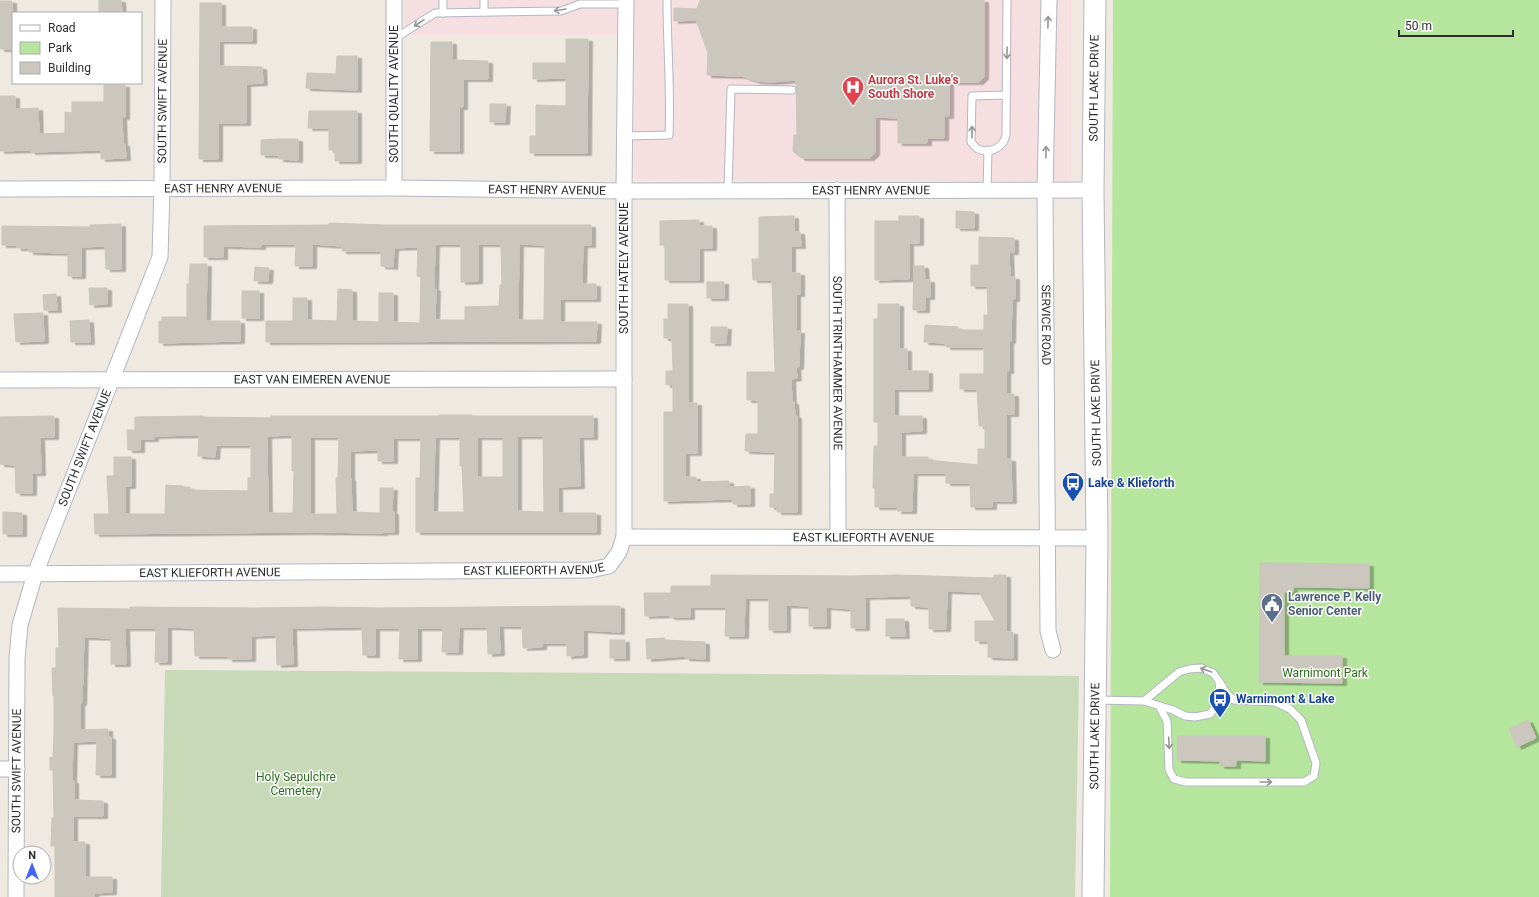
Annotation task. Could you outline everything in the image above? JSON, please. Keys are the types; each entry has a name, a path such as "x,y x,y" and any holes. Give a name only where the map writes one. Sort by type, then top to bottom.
{"main road":[{"name":"SOUTH LAKE DRIVE","path":"1093,897 1097,538 1093,190 1095,0"}],"street":[{"name":"SOUTH SWIFT AVENUE","path":"16,897 17,658 20,625 35,574 160,258 163,0"},
{"name":"SOUTH QUALITY AVENUE","path":"394,0 394,188"},
{"name":"SERVICE ROAD","path":"1049,0 1045,191 1048,630 1053,650"},
{"name":"SOUTH HATELY AVENUE","path":"624,537 624,191 626,2"},
{"name":"EAST HENRY AVENUE","path":"0,189 394,188 624,191 1093,190"},
{"name":"SOUTH TRINTHAMMER AVENUE","path":"837,190 838,537"},
{"name":"EAST VAN EIMEREN AVENUE","path":"0,380 624,380"},
{"name":"EAST KLIEFORTH AVENUE","path":"0,574 590,570 609,566 619,552 624,537 1097,538"},
{"path":"0,769 17,769"}],"lane":[{"path":"443,0 443,13"},
{"path":"484,0 484,12"},
{"path":"625,136 669,136 667,0"},
{"path":"1006,95 972,96 971,142 978,149 996,149 1005,141 1006,135 1007,0"},
{"path":"394,39 435,13 561,11 580,4 626,2"},
{"path":"728,190 731,90 792,90"},
{"path":"987,190 988,150"},
{"path":"1144,701 1179,672 1201,668 1213,673 1227,694 1234,700 1275,702 1290,709 1301,720 1316,763 1314,776 1304,782 1186,782 1174,779 1169,770 1167,721 1159,706"},
{"path":"1095,700 1144,701 1185,716 1195,717 1210,714 1218,704 1220,693 1219,681"}],"shaded area":[{"name":"Aurora St. Luke's South Shore","path":"405,0 1071,0 1071,181 634,179 635,35 405,35"}],"green space":[{"name":"Warnimont Park","path":"1113,0 1539,0 1539,897 1110,897"},
{"name":"Holy Sepulchre Cemetery","path":"165,670 1079,676 1075,897 161,897"}],"building":[{"path":"99,0 121,0 122,12 99,12"},
{"path":"700,0 984,0 984,77 979,82 949,82 949,116 944,116 944,138 927,138 927,143 898,143 898,118 875,117 875,153 870,158 801,158 793,151 794,135 797,135 796,80 771,82 756,81 741,76 707,75 708,53 696,20 674,21 674,8 697,9"},
{"path":"0,1 12,1 12,49 0,49"},
{"path":"200,3 221,3 221,27 252,27 252,41 219,41 219,66 262,67 263,83 246,84 246,123 218,123 218,159 199,159"},
{"path":"566,39 588,39 587,153 530,153 530,136 536,136 536,105 566,106 566,78 533,79 533,63 566,63"},
{"path":"431,42 452,42 452,60 488,61 488,79 463,79 463,107 459,107 459,151 430,151"},
{"path":"337,56 357,56 357,90 306,88 307,73 336,74"},
{"path":"104,85 125,85 125,117 122,117 123,144 125,144 126,158 101,159 101,150 31,152 31,150 0,151 0,96 15,96 15,109 38,108 39,134 65,133 65,112 72,113 72,102 104,102"},
{"path":"490,104 506,104 505,122 490,122"},
{"path":"309,111 357,111 357,161 335,161 335,150 329,150 329,128 308,128"},
{"path":"298,139 298,160 279,159 279,155 261,155 261,140"},
{"path":"956,211 974,212 974,228 956,228"},
{"path":"794,216 794,232 800,232 801,246 791,246 791,273 800,273 800,294 796,294 796,331 800,331 799,367 796,367 797,378 791,379 792,402 794,402 795,416 797,416 797,512 777,512 777,507 770,507 770,494 774,494 775,452 745,451 746,434 758,434 758,400 747,400 747,372 775,372 772,280 753,280 752,259 759,259 759,217"},
{"path":"899,216 919,216 919,243 909,243 909,279 875,280 875,221 899,221"},
{"path":"699,220 699,226 712,226 712,248 699,248 699,280 665,280 665,245 660,245 660,221"},
{"path":"329,223 384,225 591,225 591,245 583,245 582,284 596,284 596,299 560,299 560,322 597,322 596,341 266,342 266,321 293,321 293,298 307,298 307,320 337,321 338,289 352,290 352,321 379,322 379,293 393,293 393,322 420,323 421,277 417,276 418,247 394,248 393,267 381,266 381,251 342,251 342,246 312,244 312,266 295,266 296,244 261,244 261,247 223,246 223,257 204,257 204,226 329,225","holes":["435,244 461,244 461,282 478,281 478,244 501,244 502,285 500,285 499,306 465,307 465,320 435,320","519,244 545,245 544,320 518,320"]},
{"path":"121,224 121,269 106,269 105,246 81,247 81,276 68,276 68,253 29,252 29,248 17,248 17,245 2,245 2,226 90,227 90,225"},
{"path":"979,237 1014,238 1014,252 1009,252 1010,277 1015,277 1015,299 1012,299 1011,341 1009,341 1009,371 1006,371 1006,394 1014,394 1014,414 1006,414 1006,459 1011,459 1012,501 992,501 992,507 971,507 970,483 946,483 946,473 913,473 912,511 897,511 898,507 875,507 875,488 873,488 874,446 878,446 878,422 874,422 874,319 878,319 878,304 899,304 899,349 907,349 907,371 928,371 928,389 894,389 894,416 922,416 922,431 901,432 901,457 928,457 928,460 978,465 978,449 985,449 985,426 979,426 977,389 960,389 960,374 984,374 984,347 946,347 946,343 924,342 925,325 958,327 958,330 984,330 984,315 988,315 987,286 971,286 971,265 979,265"},
{"path":"190,264 207,264 206,321 240,321 240,341 159,343 159,321 162,321 162,317 187,317 187,284 189,284"},
{"path":"914,266 924,266 925,280 930,280 930,297 925,297 925,310 913,310"},
{"path":"255,267 269,268 268,281 254,281"},
{"path":"707,282 724,282 724,298 707,298"},
{"path":"89,288 107,288 107,304 90,305"},
{"path":"242,291 259,291 259,318 242,318"},
{"path":"56,294 57,310 44,310 43,295"},
{"path":"668,304 688,304 688,403 697,403 697,453 685,453 685,477 696,477 696,482 729,481 729,487 750,486 750,504 733,504 733,499 664,501 664,412 673,412 673,384 666,385 666,371 673,371 672,338 664,338 664,319 668,319"},
{"path":"43,313 44,341 16,342 14,314"},
{"path":"89,320 90,342 71,342 70,321"},
{"path":"711,327 727,327 726,343 711,343"},
{"path":"54,416 54,437 40,437 41,473 32,473 32,493 16,493 15,465 0,464 0,417"},
{"path":"203,416 271,418 271,416 593,416 593,437 579,437 580,486 558,487 558,513 596,513 596,532 416,532 416,478 420,478 421,438 393,438 393,461 378,461 378,450 350,451 350,478 352,512 380,513 380,488 393,488 392,512 394,512 394,532 95,534 94,514 109,514 107,476 114,476 114,457 131,457 131,486 125,486 125,514 165,514 166,485 190,487 190,490 248,491 248,478 251,478 251,445 216,445 215,457 198,456 199,435 154,436 154,439 140,439 140,450 128,450 127,430 135,430 135,417","holes":["292,435 292,471 294,471 293,513 268,513 267,436","517,436 543,436 544,512 517,511","310,437 339,437 338,478 336,478 337,514 310,514","435,437 460,437 460,466 462,466 464,512 433,512","477,437 503,437 503,477 477,477"]},
{"path":"3,512 22,513 22,534 3,534"},
{"name":"Lawrence P. Kelly Senior Center","path":"1260,563 1369,564 1369,588 1293,587 1293,592 1284,592 1284,656 1342,656 1342,683 1259,682"},
{"path":"711,575 897,575 994,578 994,575 1006,575 1006,632 1013,632 1013,658 988,657 988,641 975,641 975,621 995,621 979,592 947,591 946,629 929,629 929,607 911,606 911,596 865,597 865,628 851,628 851,609 826,607 826,626 809,626 809,606 786,605 786,630 769,630 769,598 745,598 744,636 725,636 726,607 690,607 690,617 670,617 670,615 645,616 644,593 671,593 671,586 711,586"},
{"path":"620,606 620,632 583,630 583,655 567,656 567,643 542,643 542,647 523,648 522,626 499,626 500,653 488,654 487,627 459,627 458,652 442,652 443,628 417,628 417,659 399,659 400,628 375,628 375,655 363,655 362,627 292,628 293,664 277,665 276,635 251,636 251,659 228,659 228,656 195,656 194,628 167,627 167,662 155,662 156,628 125,628 126,664 111,664 111,638 84,637 80,730 108,729 108,737 111,737 111,775 96,775 97,741 73,742 72,781 74,781 74,800 103,801 103,816 73,816 73,842 85,842 85,877 112,877 112,892 94,893 94,897 55,897 55,846 51,845 52,818 54,818 53,770 50,770 50,757 53,758 54,696 52,668 56,668 56,648 59,648 58,608"},
{"path":"886,619 904,619 905,636 886,636"},
{"path":"665,638 665,640 705,642 705,659 685,658 685,656 647,659 646,639"},
{"path":"610,640 625,640 625,658 610,658"},
{"path":"1528,720 1536,738 1517,747 1509,729"},
{"path":"1178,736 1265,736 1265,761 1236,760 1236,766 1220,766 1220,761 1177,760"}],"place":[{"name":"Aurora St. Luke's South Shore","path":"853,106"},
{"name":"Lake & Klieforth","path":"1073,502"},
{"name":"Lawrence P. Kelly Senior Center","path":"1272,624"},
{"name":"Warnimont & Lake","path":"1220,718"}]}
